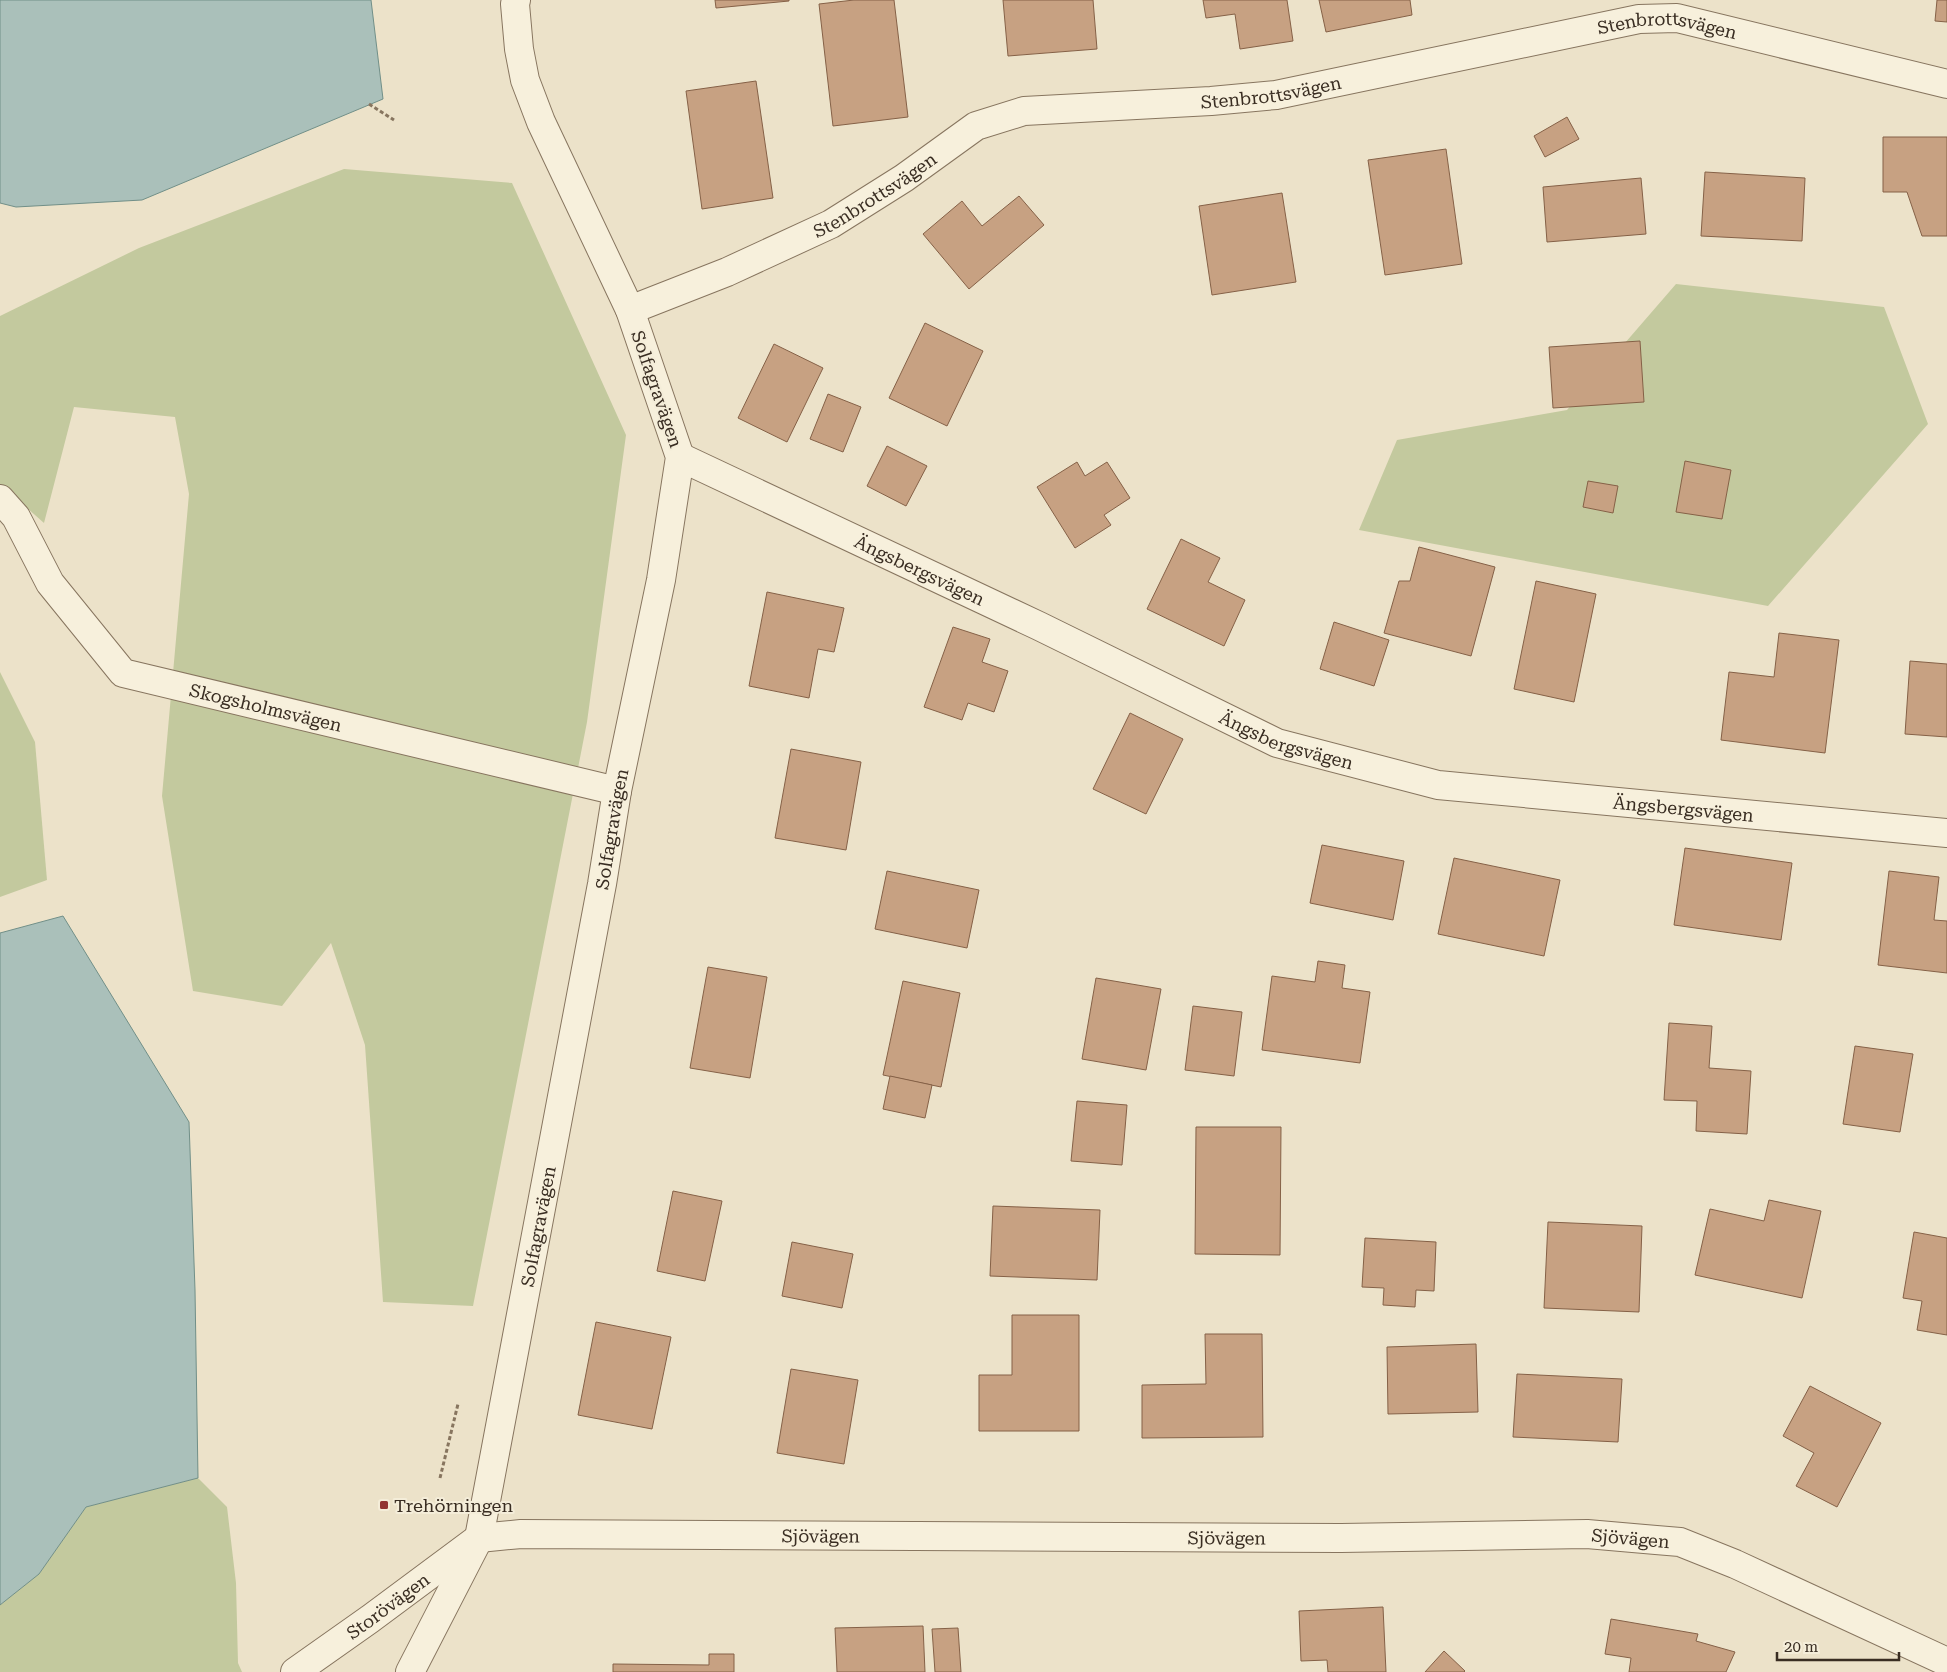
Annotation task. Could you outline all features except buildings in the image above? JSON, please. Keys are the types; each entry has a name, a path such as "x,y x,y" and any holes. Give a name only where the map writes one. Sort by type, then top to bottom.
{"street":[{"name":"Solfagravägen","path":"411,1670 479,1538 602,884 617,791 661,580 680,457 630,310 541,122 518,49 516,0"},
{"name":"Stenbrottsvägen","path":"630,310 726,272 831,224 904,178 976,126 1024,111 1211,101 1276,95 1639,19 1677,18 1947,84"},
{"name":"Ängsbergsvägen","path":"680,457 1039,626 1276,743 1438,786 1947,833"},
{"name":"Skogsholmsvägen","path":"0,499 16,517 50,583 123,673 617,791"},
{"name":"Sjövägen","path":"479,1538 531,1534 1341,1538 1587,1534 1680,1542 1735,1564 1947,1662"},
{"name":"Storövägen","path":"295,1672 479,1538"}],"path":[{"path":"369,104 394,120"},
{"path":"440,1478 458,1404"}],"green space":[{"path":"344,169 512,183 626,435 587,722 473,1306 383,1302 365,1045 331,943 282,1006 193,991 162,796 189,494 175,417 74,407 44,523 0,484 0,316 139,248"},
{"path":"1676,284 1884,307 1928,424 1768,606 1359,530 1397,440 1567,410"},
{"path":"0,672 35,742 47,880 0,897"},
{"path":"198,1478 227,1507 236,1583 238,1663 242,1672 0,1672 0,1605 39,1574 86,1507"}],"water":[{"path":"0,0 371,0 383,99 142,200 16,207 0,203"},
{"path":"63,916 189,1122 195,1290 198,1478 86,1507 39,1574 0,1605 0,933"}],"place":[{"name":"Trehörningen","path":"384,1505"}]}
